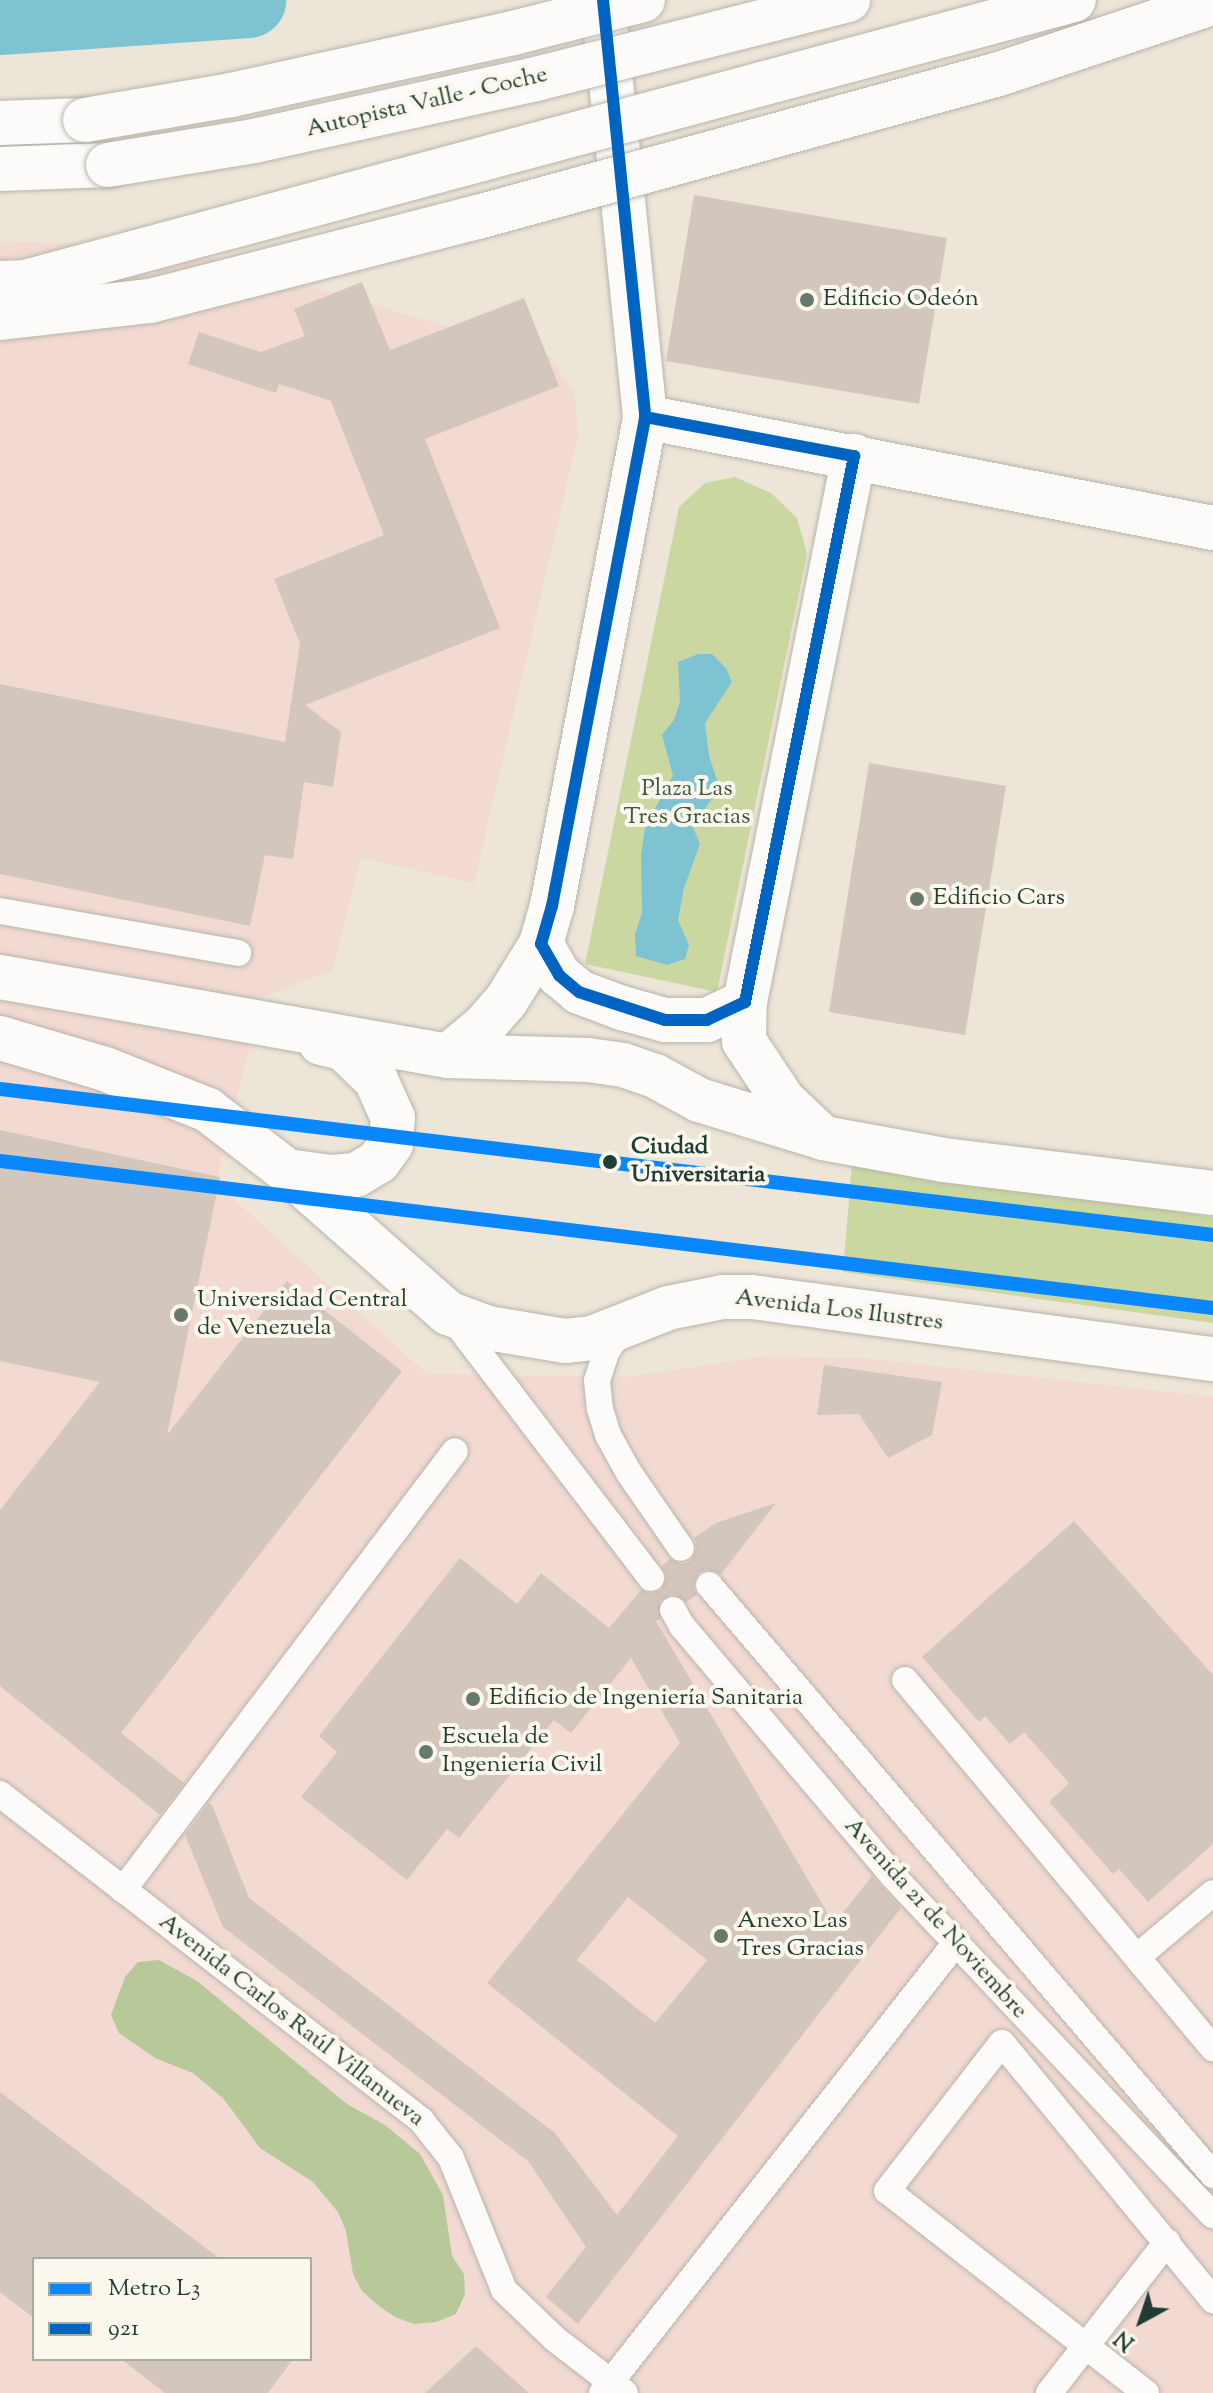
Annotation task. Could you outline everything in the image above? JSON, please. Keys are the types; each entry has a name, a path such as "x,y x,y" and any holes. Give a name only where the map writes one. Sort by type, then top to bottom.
{"main road":[{"path":"448,1056 484,1026 506,1001 541,944 552,906 645,417 603,0"},
{"name":"Autopista Valle - Coche","path":"0,123 85,120 231,95 513,33 643,0"},
{"name":"Autopista Valle - Coche","path":"0,169 108,165 254,141 536,79 848,0"},
{"path":"0,283 40,278 1074,0"},
{"path":"0,318 150,301 478,217 999,74 1213,3"},
{"path":"645,417 1213,528"},
{"path":"823,1138 783,1100 744,1041 745,1002 854,456"},
{"path":"541,944 559,975 579,992 622,1008 665,1020 707,1020 745,1002"},
{"path":"0,977 448,1056 623,1065 655,1076 699,1100 823,1138 944,1160 1213,1193"},
{"path":"247,1021 343,1048 376,1080 393,1118 391,1144 369,1169 356,1175 332,1177 287,1171"},
{"name":"Avenida Los Ilustres","path":"0,1038 105,1069 208,1110 287,1171 448,1313 488,1328 565,1341 592,1338 668,1308 723,1297 752,1297 1213,1359"}],"lane":[{"path":"0,911 238,953"},
{"path":"448,1313 651,1578"},
{"path":"623,1327 606,1353 597,1381 600,1409 608,1435 629,1473 681,1548"},
{"path":"123,1890 455,1451"},
{"name":"Avenida 21 de Noviembre","path":"709,1585 1213,2175"},
{"name":"Avenida 21 de Noviembre","path":"673,1610 712,1662 893,1876 1213,2215"},
{"path":"905,1680 1213,2048"},
{"name":"Avenida Carlos Raúl Villanueva","path":"0,1794 421,2120 451,2158 504,2290 521,2310 612,2389"},
{"path":"1137,1957 1213,1893"},
{"path":"612,2389 955,1944"},
{"path":"1146,2393 887,2191 1002,2043 1213,2300"},
{"path":"1049,2393 1167,2242"}],"shaded area":[{"name":"Universidad Central de Venezuela","path":"0,241 169,246 550,356 575,396 578,436 474,883 361,858 333,970 262,997 216,1183 427,1374 626,1377 760,1357 863,1358 1213,1397 1213,2393 0,2393"}],"green space":[{"name":"Plaza Las Tres Gracias","path":"735,477 771,493 797,518 807,554 717,992 585,964 679,507 705,483"},
{"path":"852,1163 1213,1217 1213,1323 843,1272"},
{"path":"159,1960 197,1981 347,2104 385,2125 420,2154 443,2195 452,2256 464,2274 465,2294 456,2314 436,2322 414,2324 395,2317 379,2306 362,2291 353,2274 346,2231 338,2212 313,2182 260,2148 223,2098 193,2073 155,2058 119,2033 111,2015 125,1977 138,1962"}],"water":[{"path":"698,654 712,654 726,668 732,682 705,723 709,756 720,789 692,825 700,844 684,888 678,920 689,945 685,959 667,965 636,956 635,934 642,913 641,855 645,827 673,776 662,735 674,720 680,701 678,662"}],"building":[{"name":"Edificio Odeón","path":"694,195 947,238 919,404 666,361"},
{"path":"362,282 390,350 524,298 559,386 425,439 500,628 305,705 341,732 333,787 304,782 293,859 265,855 250,926 0,874 0,684 285,742 300,644 274,579 384,535 331,401 279,384 276,393 188,364 199,332 261,352 305,336 294,309"},
{"name":"Edificio Cars","path":"869,763 1006,786 965,1035 829,1012"},
{"path":"0,1130 220,1177 167,1435 287,1281 402,1371 121,1733 184,1783 160,1815 0,1686 0,1510 100,1382 0,1361"},
{"path":"824,1365 942,1382 932,1435 888,1458 859,1414 817,1415"},
{"path":"776,1503 721,1574 707,1569 698,1573 693,1587 697,1595 686,1602 672,1594 660,1601 660,1619 656,1621 834,1924 872,1876 901,1908 578,2324 546,2297 586,2247 528,2161 223,1927 185,1835 209,1803 212,1805 249,1898 555,2133 617,2215 678,2136 487,1983 680,1743 631,1658 571,1733 554,1720 459,1838 447,1829 407,1880 301,1797 337,1752 319,1736 460,1558 517,1604 541,1573 609,1628 641,1590 652,1594 661,1590 667,1577 662,1566 670,1559 682,1564 691,1561 697,1547 694,1538 716,1523","holes":["628,1897 707,1960 655,2023 577,1960"]},
{"path":"1074,1521 1213,1675 1213,1844 1148,1902 1119,1869 1113,1874 1049,1802 1069,1783 1024,1732 1010,1744 985,1716 979,1722 922,1657"},
{"path":"0,2092 217,2257 32,2257 32,2316 0,2292"},
{"path":"476,2346 494,2362 529,2393 425,2393"},
{"path":"124,2361 292,2361 268,2393 165,2393"}],"waterway":[{"path":"0,17 248,0"}],"metro line":[{"name":"L3","path":"0,1089 1213,1235"},
{"name":"L3","path":"0,1161 1213,1308"}],"transit line":[{"name":"921","path":"603,0 645,417"},
{"name":"921","path":"645,417 854,456 745,1002 707,1020 665,1020 579,992 559,975 541,944 552,906 645,417"}],"place":[{"name":"Edificio Odeón","path":"807,300"},
{"name":"Edificio Cars","path":"917,899"},
{"name":"Ciudad Universitaria","path":"610,1162"},
{"name":"Universidad Central de Venezuela","path":"181,1315"},
{"name":"Edificio de Ingeniería Sanitaria","path":"473,1699"},
{"name":"Escuela de Ingeniería Civil","path":"426,1752"},
{"name":"Anexo Las Tres Gracias","path":"721,1936"}]}
